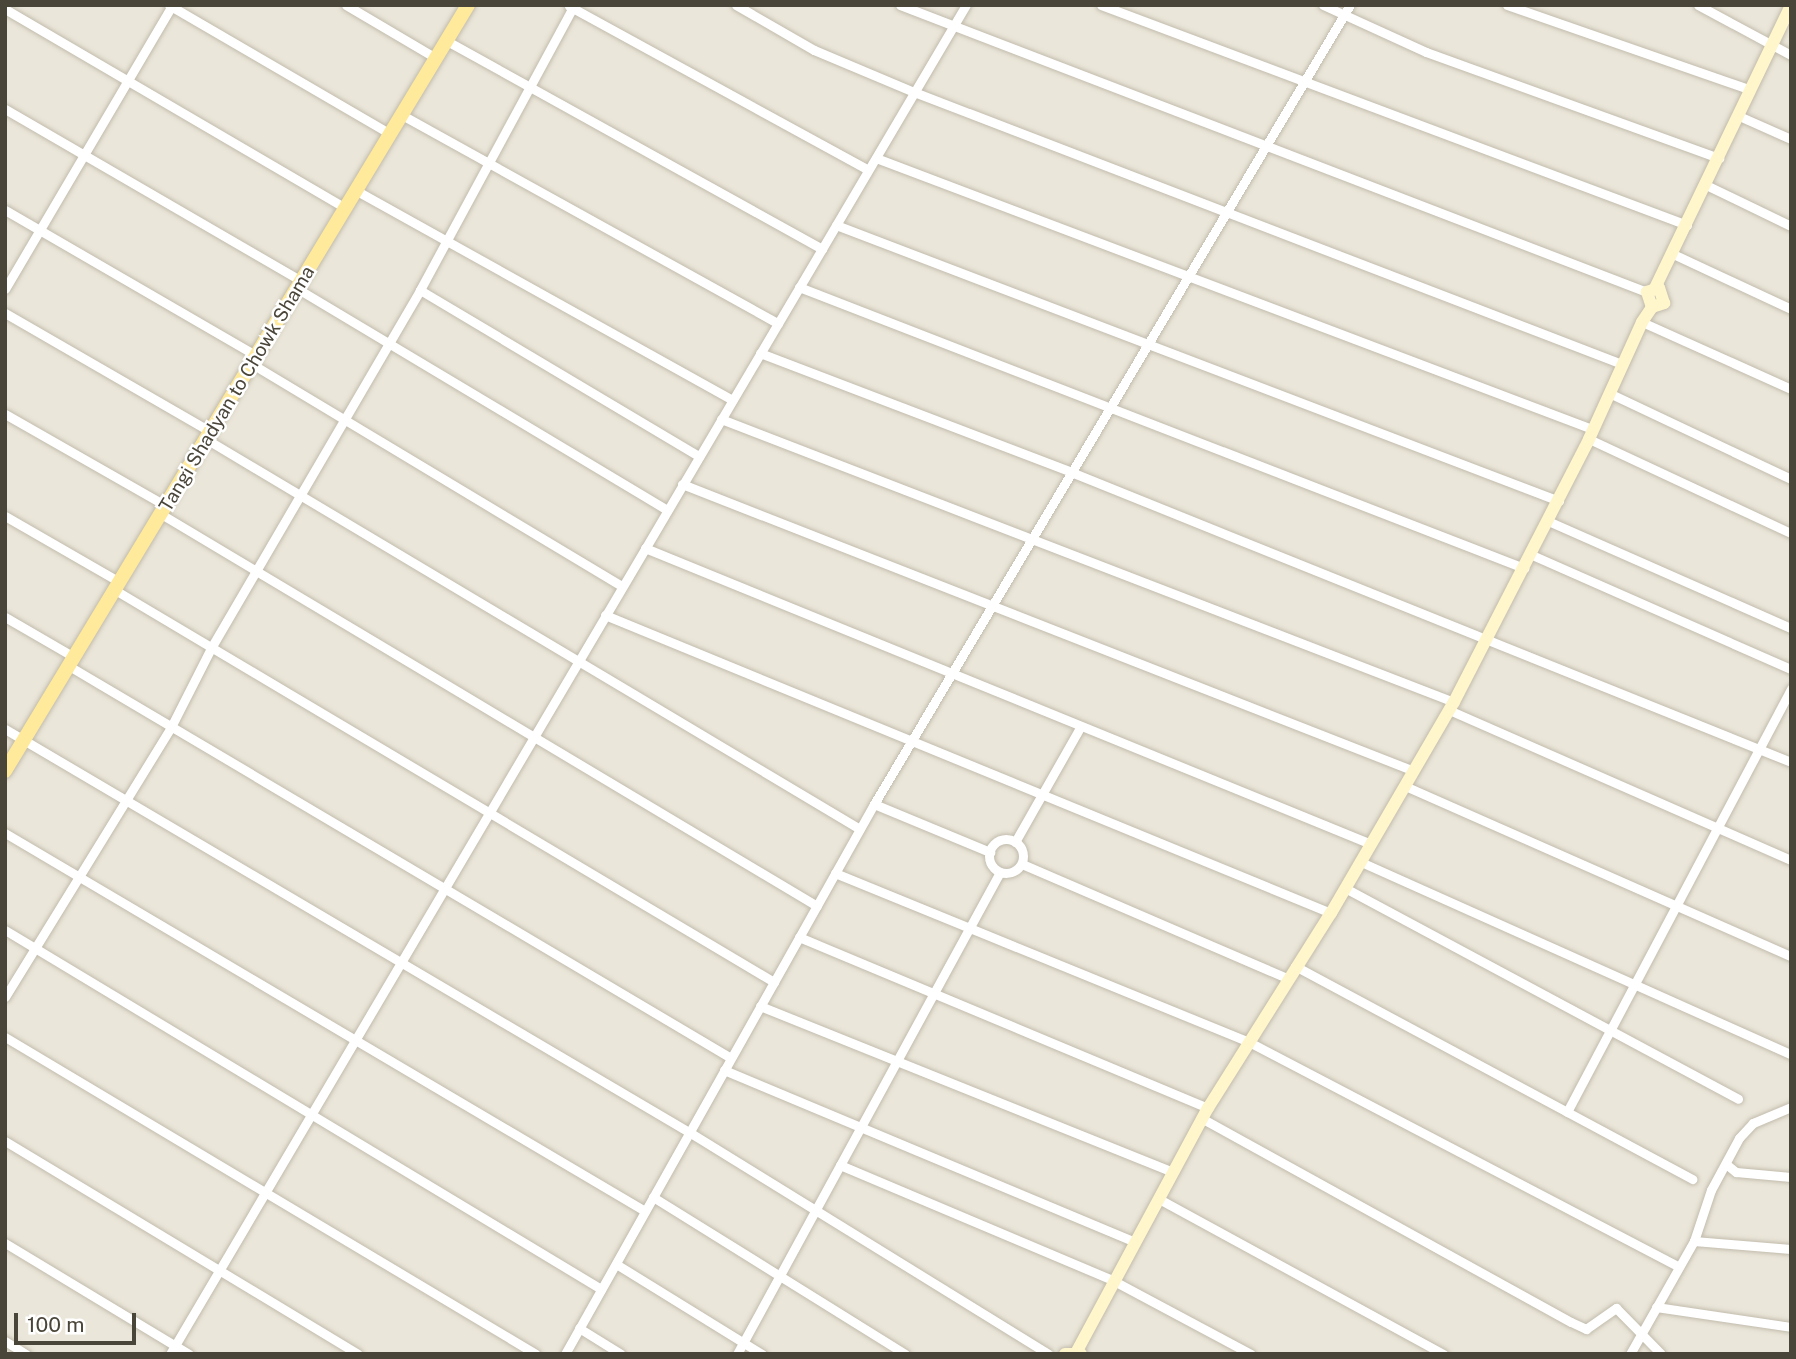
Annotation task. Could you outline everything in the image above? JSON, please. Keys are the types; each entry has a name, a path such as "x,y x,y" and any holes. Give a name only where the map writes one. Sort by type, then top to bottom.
{"main road":[{"name":"Tangi Shadyan to Chowk Shama","path":"5,771 468,5"},
{"path":"1075,1353 1206,1113 1287,978 1331,913 1452,706 1559,501 1651,307 1651,290 1673,254 1791,6"}],"street":[{"path":"346,5 436,58"},
{"path":"736,5 814,50 914,92 1622,364"},
{"path":"901,5 952,28 1651,290"},
{"path":"172,1349 966,5"},
{"path":"1101,5 1687,225"},
{"path":"1323,5 1347,9 1426,52 1719,158"},
{"path":"1507,5 1751,90"},
{"path":"1698,5 1791,55"},
{"path":"5,289 171,6 391,134"},
{"path":"5,998 33,947 171,727 211,648 420,290 490,164 572,6 869,170"},
{"path":"5,9 346,208"},
{"path":"565,1354 874,804 1347,9"},
{"path":"447,41 821,249"},
{"path":"5,109 300,285 388,343 667,510"},
{"path":"402,115 778,323"},
{"path":"1739,116 1791,139"},
{"path":"876,158 1591,434 1791,533"},
{"path":"1706,185 1791,226"},
{"path":"357,191 732,400"},
{"path":"5,210 622,586"},
{"path":"836,225 1559,501"},
{"path":"1673,254 1791,309"},
{"path":"799,287 1524,568"},
{"path":"420,290 699,457"},
{"path":"5,313 209,436 301,496 860,829"},
{"path":"1642,322 1791,390"},
{"path":"760,353 1070,472 1760,747 1791,762"},
{"path":"1609,393 1791,479"},
{"path":"5,414 163,510 256,571 817,906"},
{"path":"721,419 1031,538 1452,706 1791,860"},
{"path":"682,484 1414,771"},
{"path":"5,516 211,648 774,982"},
{"path":"1548,521 1791,628"},
{"path":"645,548 1371,844"},
{"path":"1532,555 1791,669"},
{"path":"606,614 1331,913"},
{"path":"5,617 171,727 731,1058"},
{"path":"1567,1112 1791,689"},
{"path":"1015,842 1081,726"},
{"path":"5,729 399,964 689,1132 1048,1354"},
{"path":"1405,786 1791,956"},
{"path":"874,804 990,852"},
{"path":"5,833 645,1211"},
{"path":"997,842 1015,842 1023,851 1022,864 1013,872 1000,872 991,864 990,852 997,842"},
{"path":"1361,862 1791,1054"},
{"path":"1022,864 1287,978"},
{"path":"737,1354 1000,872"},
{"path":"835,873 1249,1042 1677,1266"},
{"path":"1345,888 1738,1099"},
{"path":"5,930 309,1116 601,1289"},
{"path":"799,937 934,993 1206,1113 1586,1329 1616,1308 1661,1354"},
{"path":"1295,966 1692,1179"},
{"path":"760,1006 1173,1172"},
{"path":"5,1037 536,1354"},
{"path":"724,1070 1136,1242"},
{"path":"1630,1354 1677,1266 1695,1241 1711,1190 1739,1138 1753,1123 1791,1107"},
{"path":"5,1140 358,1354"},
{"path":"1726,1164 1736,1172 1791,1177"},
{"path":"840,1165 1114,1281 1251,1354"},
{"path":"653,1198 905,1354"},
{"path":"1159,1199 1443,1354"},
{"path":"1695,1241 1791,1249"},
{"path":"5,1243 172,1349 189,1354"},
{"path":"615,1264 762,1354"},
{"path":"1656,1307 1791,1327"},
{"path":"579,1328 621,1354"},
{"path":"5,1341 26,1354"}],"shaded area":[{"path":"5,5 1791,5 1791,1354 5,1354"}]}
